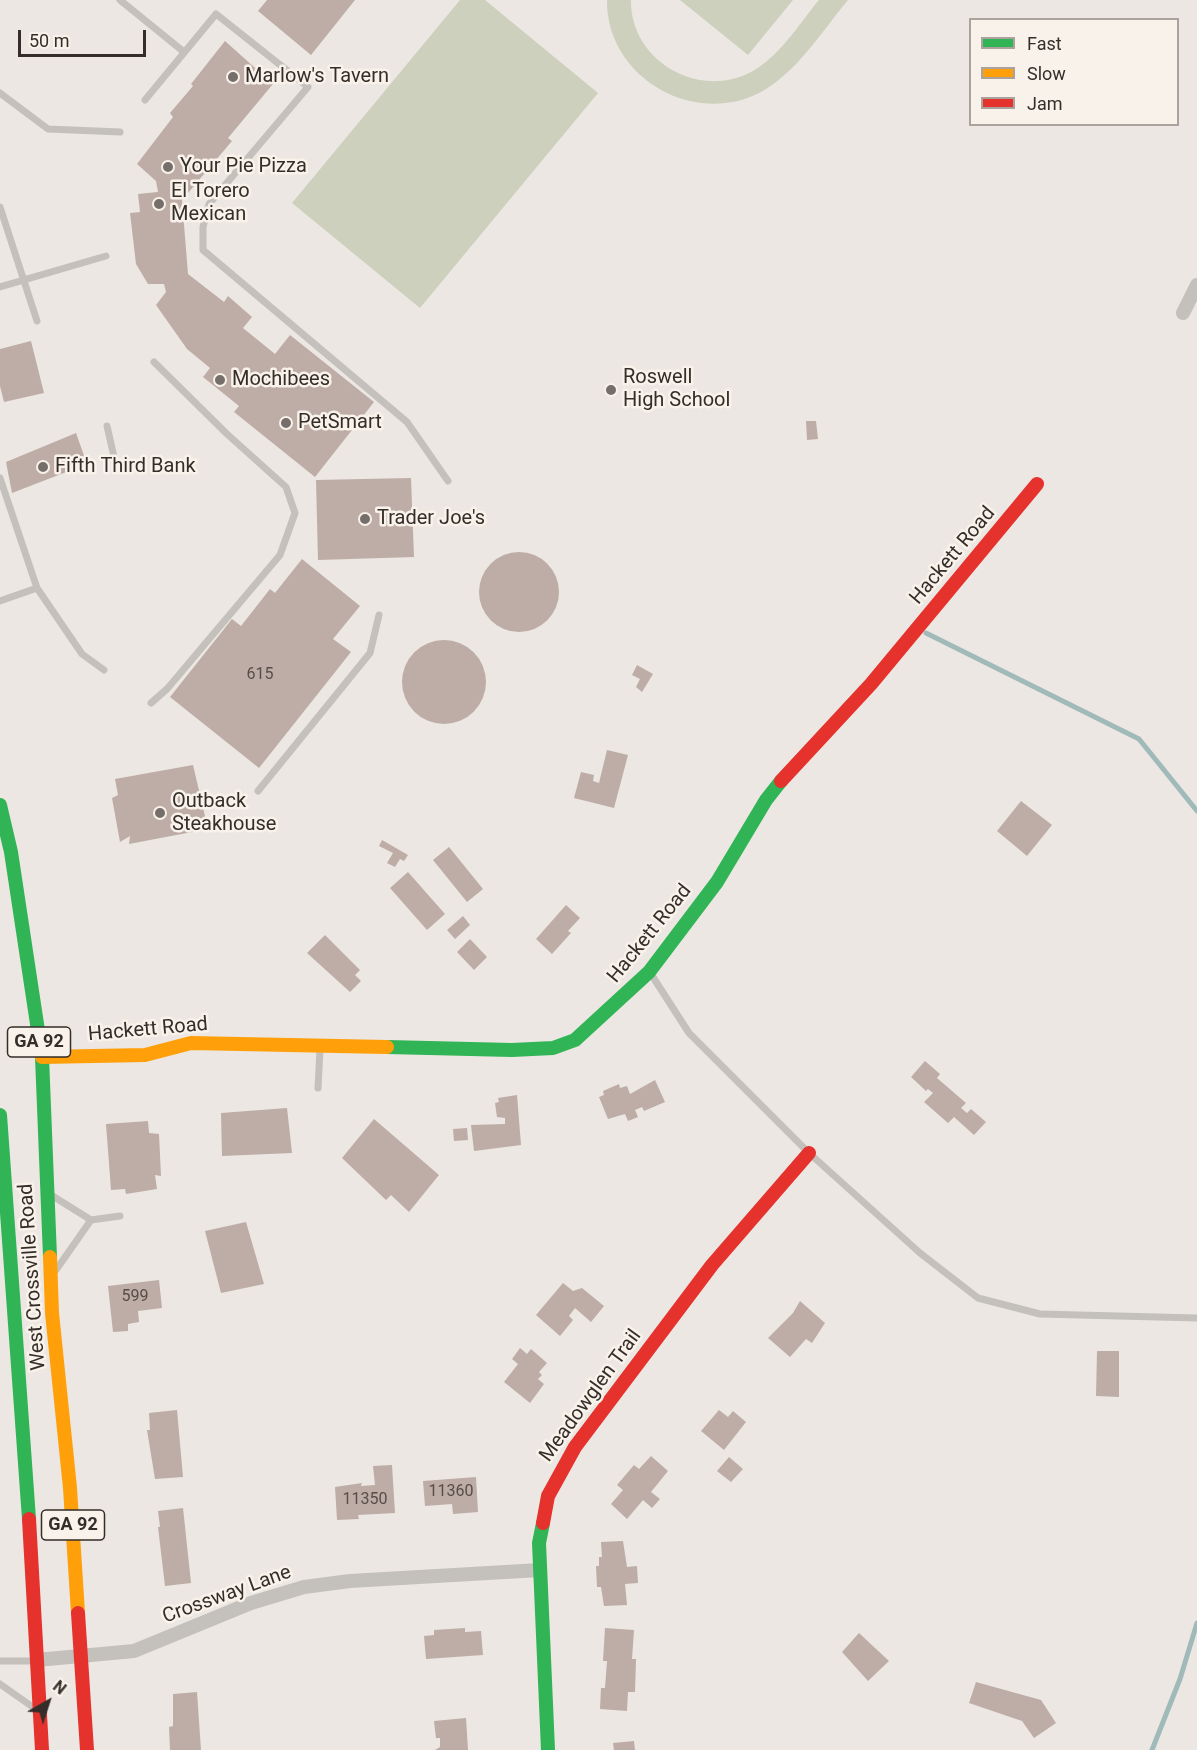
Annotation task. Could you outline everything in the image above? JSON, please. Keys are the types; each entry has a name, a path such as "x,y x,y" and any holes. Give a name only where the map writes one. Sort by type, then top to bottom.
{"street":[{"path":"1183,313 1197,285"},
{"name":"Hackett Road","path":"42,1057 145,1055 191,1043 512,1050 559,1047 575,1040 649,972 717,882 766,800 789,770 871,684 1037,484"},
{"name":"West Crossville Road","path":"0,805 11,852 42,1057 50,1279 70,1488 87,1750"},
{"name":"West Crossville Road","path":"0,1115 32,1555 42,1750"},
{"name":"Meadowglen Trail","path":"548,1750 540,1570 542,1519 548,1496 559,1472 712,1265 809,1153"},
{"name":"Crossway Lane","path":"37,1660 81,1658 134,1651 251,1603 304,1587 350,1581 540,1570"}],"lane":[{"path":"120,0 184,52"},
{"path":"145,100 216,14 308,87 209,204 203,227 203,250 407,422 448,482"},
{"path":"0,93 48,129 120,132"},
{"path":"0,207 37,321"},
{"path":"0,287 106,256"},
{"path":"151,703 167,689 280,555 295,513 286,487 219,427 154,362"},
{"path":"107,426 117,470"},
{"path":"0,478 37,588 82,654 104,669"},
{"path":"0,601 37,588"},
{"path":"258,791 370,653 379,615"},
{"path":"649,972 689,1033 809,1153 920,1253 978,1298 1040,1314 1197,1318"},
{"path":"318,1088 320,1047"},
{"path":"47,1191 91,1220 120,1216"},
{"path":"50,1279 91,1220"},
{"path":"0,1661 37,1660"},
{"path":"0,1684 40,1712"}],"green space":[{"path":"460,0 485,0 598,93 420,308 292,203"},
{"path":"607,0 631,0 634,21 642,40 654,56 670,69 689,77 708,81 729,80 760,67 779,50 819,0 848,0 808,51 772,85 759,93 733,102 707,104 681,99 658,88 637,72 621,51 610,27"},
{"path":"680,0 793,0 748,55"}],"building":[{"path":"267,0 355,0 311,55 258,11"},
{"path":"225,41 273,84 228,138 232,141 182,200 188,274 224,302 228,296 252,317 243,328 275,354 290,335 374,402 315,477 234,412 239,406 203,377 210,368 187,349 156,305 166,292 164,284 148,284 136,264 130,213 140,212 138,194 158,192 156,181 137,164 173,117 170,113 193,86 191,84"},
{"path":"31,341 44,393 4,402 0,386 0,349"},
{"path":"806,421 816,421 818,439 807,440"},
{"path":"76,433 87,464 12,493 6,462"},
{"name":"Trader Joe's","path":"411,478 414,557 318,560 316,480"},
{"path":"519,552 534,555 547,564 556,577 559,592 556,607 547,620 534,629 519,632 504,629 491,620 482,607 479,592 482,577 491,564 504,555"},
{"path":"302,559 360,606 333,639 351,652 259,768 170,697 232,619 241,626 270,589 275,593"},
{"path":"444,640 460,643 474,652 483,666 486,682 483,698 474,712 460,721 444,724 428,721 414,712 405,698 402,682 405,666 414,652 428,643"},
{"path":"637,665 653,674 642,692 636,687 640,679 632,675"},
{"path":"607,750 628,755 614,808 574,798 581,772 594,775 593,781 599,783"},
{"name":"Outback Steakhouse","path":"193,765 208,829 129,844 130,836 120,842 112,798 118,795 115,779"},
{"path":"1021,801 1052,825 1027,856 997,831"},
{"path":"382,840 408,855 404,861 400,859 395,867 387,863 393,853 379,846"},
{"path":"449,847 483,889 467,902 433,860"},
{"path":"408,872 445,914 427,930 390,888"},
{"path":"566,905 580,918 568,931 571,933 552,954 536,939"},
{"path":"463,916 470,925 455,939 447,930"},
{"path":"325,935 360,970 355,975 361,981 350,992 307,953"},
{"path":"470,939 487,957 474,970 457,952"},
{"path":"925,1061 940,1074 937,1078 966,1103 961,1108 967,1113 971,1109 986,1122 974,1135 954,1117 948,1123 924,1102 933,1093 928,1089 926,1091 911,1077"},
{"path":"655,1080 665,1102 644,1111 642,1107 635,1110 638,1117 628,1121 625,1114 608,1119 599,1097 604,1095 603,1091 619,1084 620,1088 627,1086 630,1094"},
{"path":"517,1095 521,1145 474,1151 471,1125 505,1124 505,1118 497,1117 495,1103 499,1102 498,1098"},
{"path":"287,1108 292,1153 222,1156 221,1113"},
{"path":"374,1119 439,1175 409,1212 391,1195 386,1200 342,1158"},
{"path":"148,1121 149,1133 159,1134 161,1176 155,1175 157,1189 126,1194 125,1189 111,1190 106,1124"},
{"path":"467,1128 468,1140 454,1141 453,1129"},
{"path":"246,1222 264,1284 221,1293 205,1231"},
{"path":"159,1280 162,1308 138,1311 139,1322 128,1324 128,1331 113,1332 108,1286"},
{"path":"563,1283 573,1291 582,1288 604,1306 591,1322 575,1308 569,1316 573,1320 560,1336 536,1315"},
{"path":"800,1301 825,1323 812,1343 806,1339 790,1357 768,1338 793,1313"},
{"path":"520,1348 527,1354 531,1349 547,1363 539,1372 542,1375 538,1379 544,1384 530,1403 504,1382 518,1364 512,1359"},
{"path":"1097,1351 1119,1351 1119,1397 1096,1396"},
{"path":"177,1410 183,1477 155,1479 147,1430 150,1430 149,1413"},
{"path":"719,1410 728,1417 733,1411 746,1422 724,1450 701,1431"},
{"path":"651,1456 668,1471 651,1492 660,1499 652,1508 643,1500 627,1519 611,1504 623,1490 617,1485 634,1465 639,1469"},
{"path":"729,1457 743,1469 731,1482 717,1471"},
{"path":"392,1465 395,1513 358,1515 359,1519 337,1520 335,1487 362,1483 361,1486 375,1485 373,1466"},
{"path":"476,1477 478,1512 453,1514 452,1504 425,1506 423,1481"},
{"path":"183,1508 191,1583 165,1586 158,1511"},
{"path":"623,1541 627,1567 637,1566 638,1583 625,1584 627,1605 604,1606 601,1587 597,1587 596,1566 599,1566 599,1557 602,1557 601,1542"},
{"path":"465,1628 465,1632 481,1631 483,1655 426,1659 424,1636 434,1635 434,1630"},
{"path":"605,1628 634,1630 632,1659 636,1659 635,1692 628,1692 627,1711 600,1709 601,1688 605,1688 607,1661 603,1661"},
{"path":"859,1633 889,1661 868,1681 842,1652"},
{"path":"976,1682 1041,1700 1056,1723 1034,1738 1022,1721 969,1703"},
{"path":"197,1692 201,1750 170,1750 169,1727 173,1726 173,1694"},
{"path":"466,1718 468,1750 435,1750 440,1747 440,1738 436,1738 434,1721"},
{"path":"634,1741 635,1750 614,1750 613,1743"}],"waterway":[{"path":"926,633 1139,739 1197,811"},
{"path":"1152,1750 1180,1679 1197,1623"}],"traffic: fast":[{"path":"387,1047 512,1050 553,1048 575,1040 649,972 717,882 766,800 781,781"},
{"path":"0,805 11,852 42,1057 50,1257"},
{"path":"0,1115 29,1519"},
{"path":"543,1523 539,1543 548,1750"}],"traffic: slow":[{"path":"42,1057 145,1055 191,1043 387,1047"},
{"path":"50,1257 52,1313 70,1488 78,1613"}],"traffic: jam":[{"path":"781,781 871,684 1037,484"},
{"path":"543,1523 548,1496 575,1447 712,1265 809,1153"},
{"path":"29,1519 42,1750"},
{"path":"78,1613 87,1750"}],"place":[{"name":"Marlow's Tavern","path":"233,77"},
{"name":"Your Pie Pizza","path":"168,167"},
{"name":"El Torero Mexican","path":"159,204"},
{"name":"Mochibees","path":"220,380"},
{"name":"Roswell High School","path":"611,390"},
{"name":"PetSmart","path":"286,423"},
{"name":"Fifth Third Bank","path":"43,467"},
{"name":"Trader Joe's","path":"365,519"},
{"name":"Outback Steakhouse","path":"160,813"}]}
